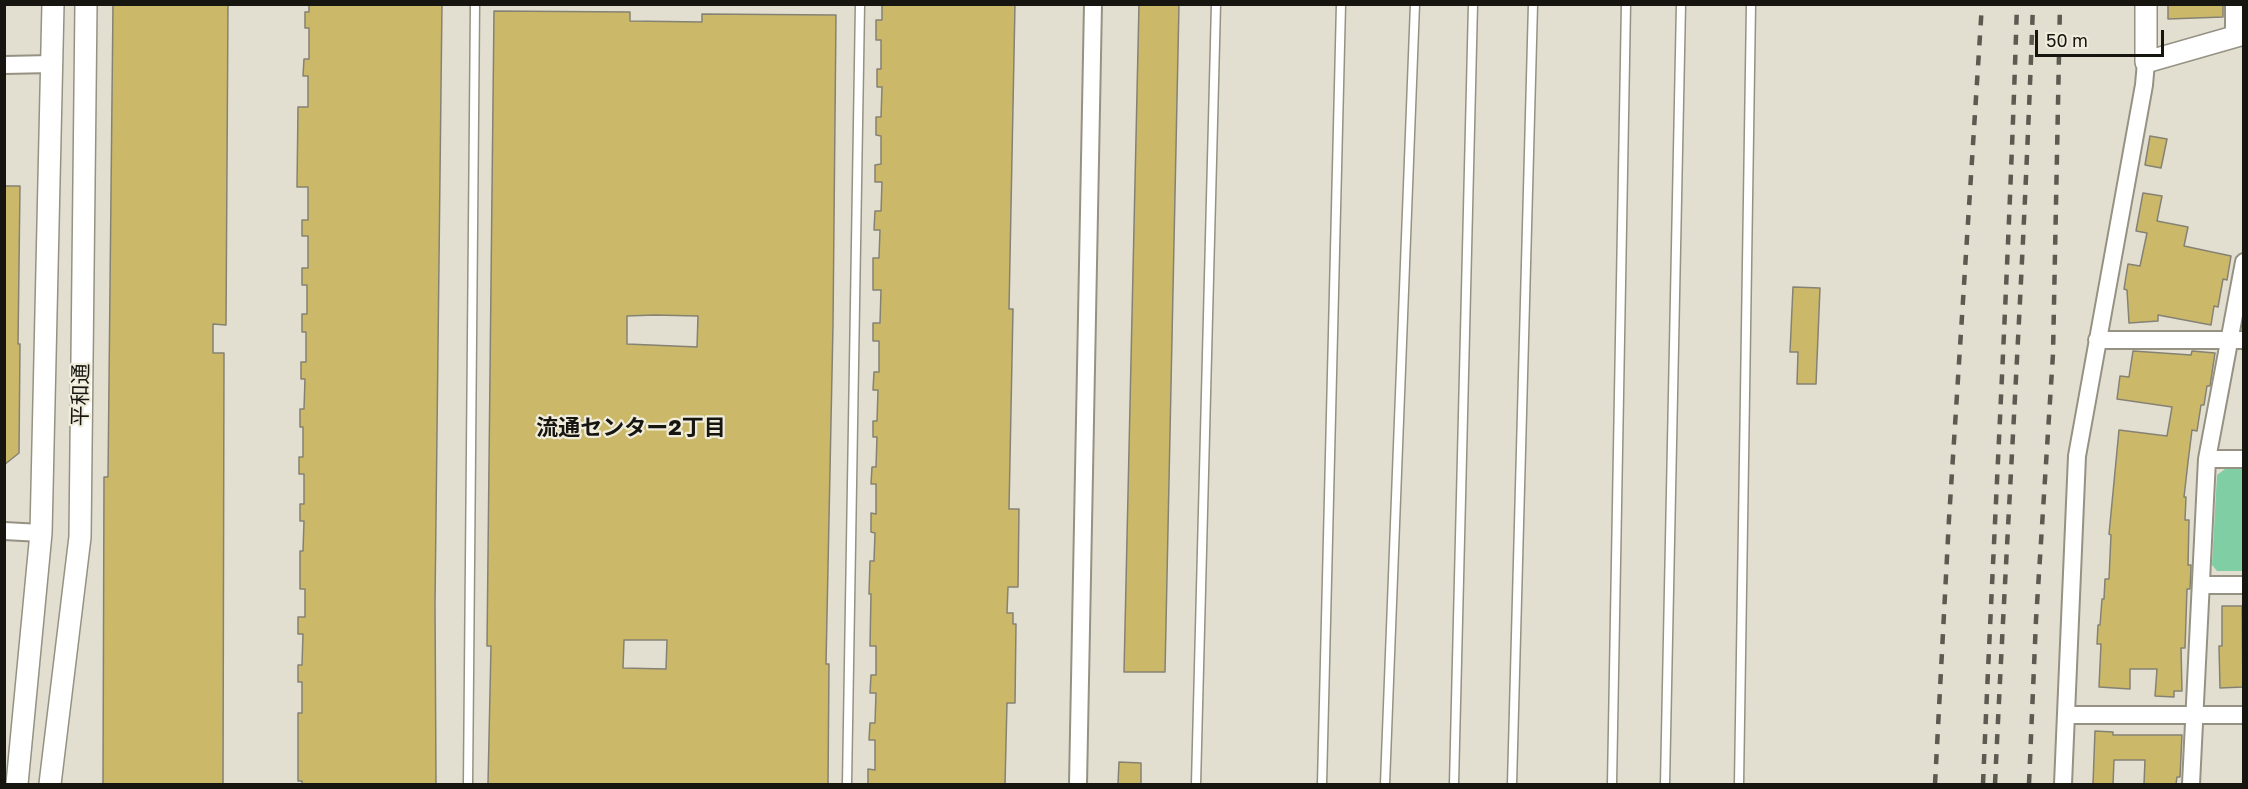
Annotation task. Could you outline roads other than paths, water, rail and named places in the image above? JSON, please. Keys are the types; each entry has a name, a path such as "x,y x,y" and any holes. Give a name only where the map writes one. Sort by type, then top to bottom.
{"street":[{"name":"平和通","path":"13,774 41,533 54,4"},
{"name":"平和通","path":"50,784 80,537 86,4"},
{"path":"1078,784 1093,4"},
{"path":"2063,784 2078,456 2144,85 2146,4"},
{"path":"2146,62 2239,35 2234,4"},
{"path":"4,65 52,64"},
{"path":"2191,784 2207,459 2236,340 2244,262"},
{"path":"2097,340 2236,340"},
{"path":"2207,459 2244,459"},
{"path":"4,531 41,533"},
{"path":"2202,585 2244,585"},
{"path":"2066,716 2244,715"},
{"path":"13,774 37,784"}],"lane":[{"path":"468,784 475,4"},
{"path":"847,784 860,4"},
{"path":"1196,784 1216,4"},
{"path":"1322,784 1341,4"},
{"path":"1385,784 1415,4"},
{"path":"1454,784 1473,4"},
{"path":"1512,784 1533,4"},
{"path":"1612,784 1626,4"},
{"path":"1665,784 1681,4"},
{"path":"1739,784 1751,4"}],"railway":[{"path":"1935,784 1949,519 1982,4"},
{"path":"1983,784 2017,4"},
{"path":"1995,784 2033,4"},
{"path":"2029,784 2036,620 2053,354 2060,4"}],"district":[{"name":"流通センター2丁目","path":"631,428"}]}
